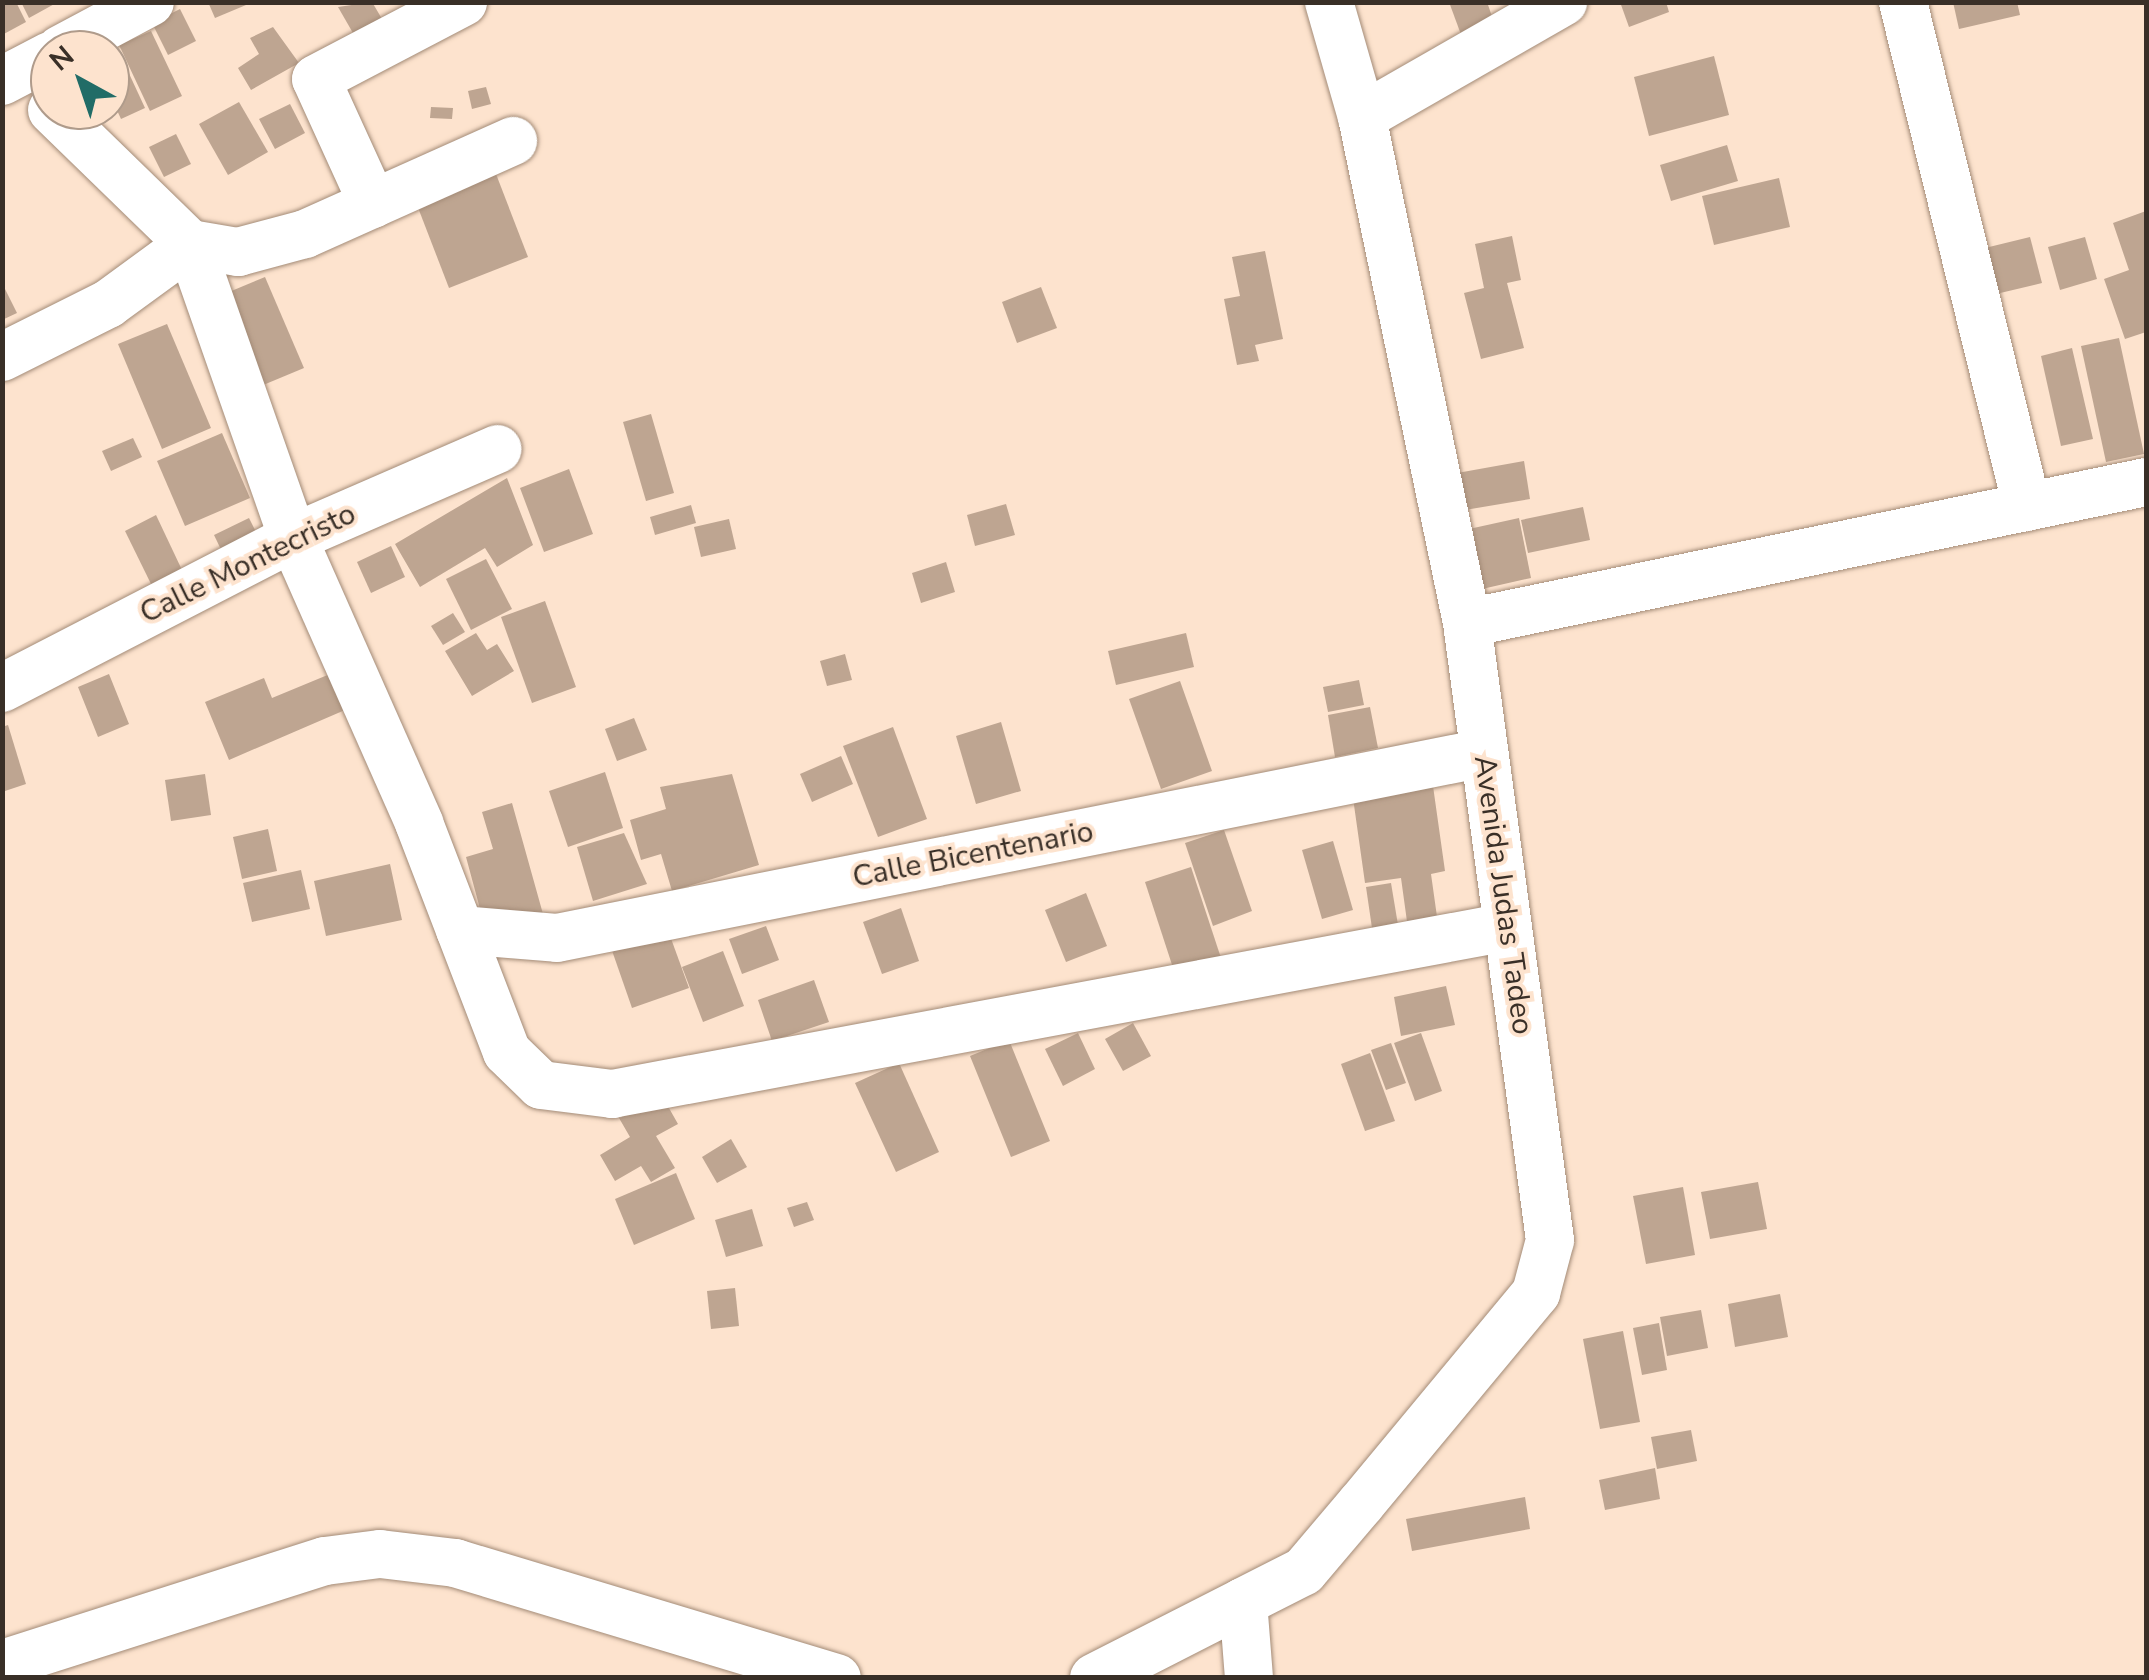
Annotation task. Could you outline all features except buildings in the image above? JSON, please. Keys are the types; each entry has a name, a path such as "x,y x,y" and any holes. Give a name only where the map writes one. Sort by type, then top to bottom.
{"street":[{"path":"98,30 150,2"},
{"path":"373,204 316,79 463,2"},
{"name":"Avenida Judas Tadeo","path":"1094,1678 1304,1570 1536,1293 1550,1240 1466,623 1362,116 1330,2"},
{"path":"1362,116 1563,2"},
{"path":"1903,2 2027,507"},
{"path":"73,130 190,244 293,538 460,930 507,1052 541,1085 612,1094 1507,927"},
{"path":"2,357 108,304 190,244 238,252 373,204 513,142"},
{"name":"Calle Montecristo","path":"2,688 293,538 498,449"},
{"path":"1466,623 2146,482"},
{"name":"Calle Bicentenario","path":"460,930 557,938 1484,753"},
{"path":"2,1664 326,1561 380,1554 455,1562 837,1678"},
{"path":"1243,1602 1249,1678"}]}
